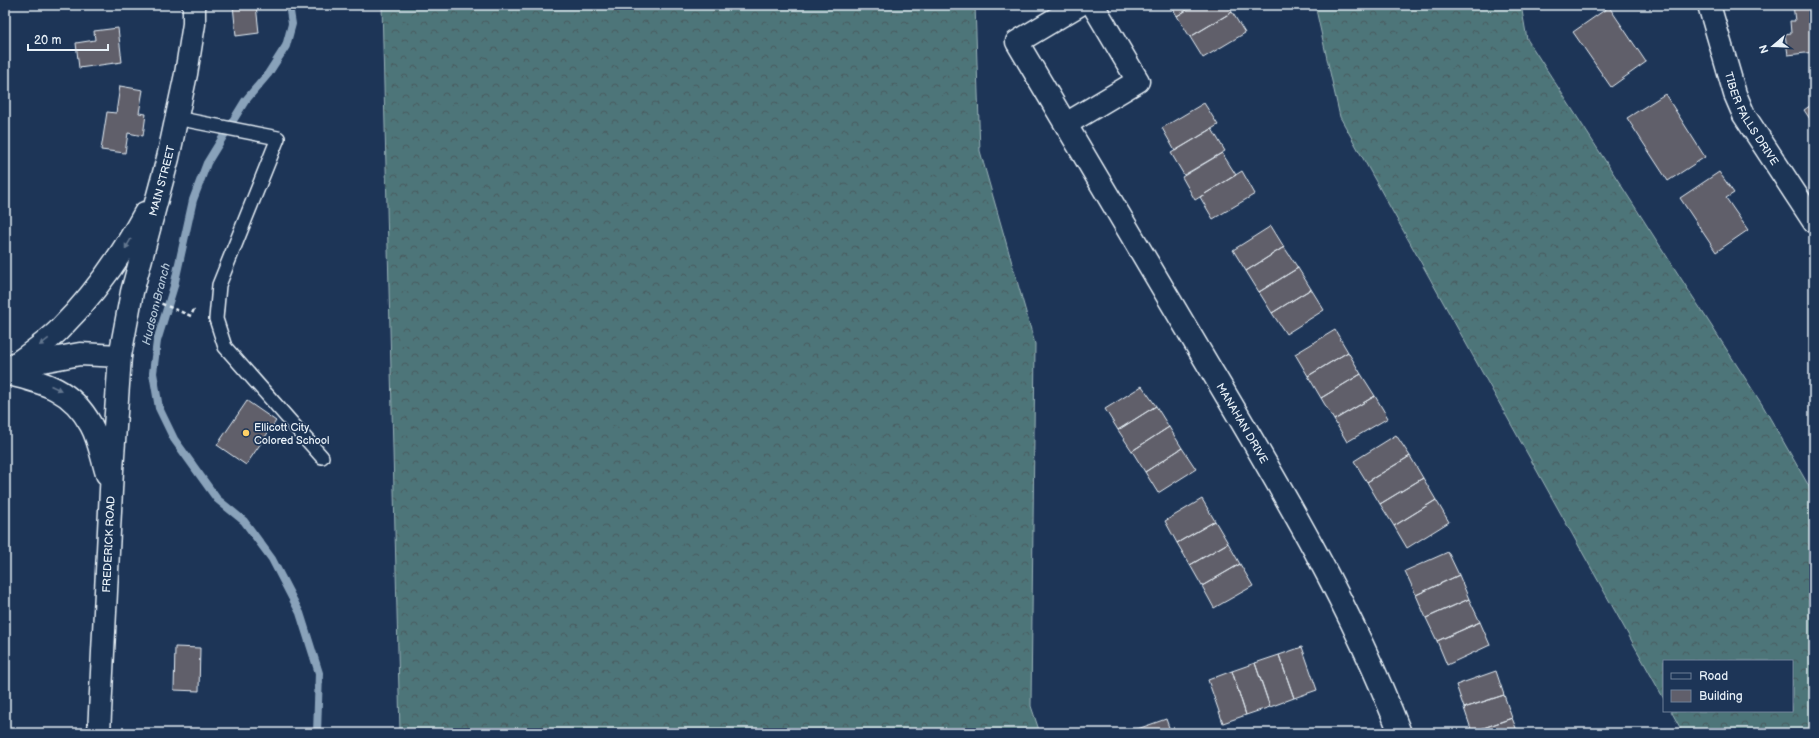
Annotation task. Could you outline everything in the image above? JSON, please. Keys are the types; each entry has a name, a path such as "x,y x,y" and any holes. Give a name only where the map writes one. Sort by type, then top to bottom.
{"street":[{"name":"MAIN STREET","path":"120,356 132,292 168,158 186,74 194,24 194,5"},
{"name":"MANAHAN DRIVE","path":"1079,5 1017,42 1281,488 1343,604 1388,701 1400,733"},
{"path":"1066,124 1138,81 1093,5"},
{"name":"TIBER FALLS DRIVE","path":"1709,5 1735,94 1744,115 1814,222"},
{"path":"5,373 58,331 84,302 125,249 148,208 168,158"},
{"path":"5,373 42,361 80,354 120,356"},
{"name":"FREDERICK ROAD","path":"99,733 111,486 120,356"},
{"path":"5,373 48,384 62,391 77,406 91,425 111,486"}],"lane":[{"path":"176,118 278,138 219,285 216,319 225,347 322,457"}],"path":[{"path":"153,300 191,316"}],"green space":[{"path":"382,5 975,5 980,151 1035,344 1031,706 1040,733 400,733"},
{"path":"1315,5 1521,5 1527,39 1763,406 1814,495 1814,733 1683,733 1672,712 1793,712 1793,660 1663,660 1663,697 1340,117"}],"building":[{"path":"233,5 256,5 259,33 236,36"},
{"path":"1171,5 1195,5 1177,16"},
{"path":"1195,5 1228,5 1232,12 1190,37 1177,16"},
{"path":"1793,5 1814,5 1814,52 1788,55 1785,34 1791,33 1790,21 1795,21"},
{"path":"1609,7 1646,62 1611,87 1573,32"},
{"path":"1232,12 1245,33 1203,58 1190,37"},
{"path":"118,28 122,62 79,68 76,43 95,40 94,31"},
{"path":"120,86 143,90 139,113 146,114 143,136 128,133 125,153 101,150 107,112 116,113"},
{"path":"1665,94 1705,157 1668,181 1627,118"},
{"path":"1204,103 1218,125 1175,151 1162,128"},
{"path":"1814,103 1814,125 1804,110"},
{"path":"1212,129 1225,151 1184,175 1171,153"},
{"path":"1222,153 1236,175 1195,200 1182,177"},
{"path":"1242,171 1255,194 1213,219 1200,197"},
{"path":"1719,172 1734,193 1726,198 1748,230 1716,252 1680,198"},
{"path":"1271,226 1284,247 1246,271 1233,250"},
{"path":"1284,247 1298,268 1259,292 1246,271"},
{"path":"1298,268 1311,289 1272,313 1259,292"},
{"path":"1311,289 1324,310 1286,334 1272,313"},
{"path":"1335,330 1348,352 1308,376 1295,354"},
{"path":"1348,352 1361,374 1321,398 1308,376"},
{"path":"1361,374 1375,396 1334,420 1321,398"},
{"path":"1142,386 1156,406 1118,430 1105,409"},
{"path":"1375,396 1388,418 1347,442 1334,420"},
{"name":"Ellicott City Colored School","path":"247,401 276,421 246,465 217,445"},
{"path":"1156,406 1169,427 1132,451 1118,430"},
{"path":"1169,427 1182,448 1145,472 1132,451"},
{"path":"1396,435 1410,456 1367,482 1354,461"},
{"path":"1182,448 1196,469 1158,493 1145,472"},
{"path":"1410,456 1423,478 1380,504 1367,482"},
{"path":"1423,478 1436,500 1394,526 1380,504"},
{"path":"1202,499 1215,521 1177,543 1165,521"},
{"path":"1436,500 1449,522 1407,548 1394,526"},
{"path":"1215,521 1228,543 1190,565 1177,543"},
{"path":"1228,543 1240,564 1202,586 1190,565"},
{"path":"1448,552 1459,575 1416,595 1405,571"},
{"path":"1240,564 1253,586 1214,608 1202,586"},
{"path":"1459,575 1469,599 1426,618 1416,595"},
{"path":"1469,599 1480,622 1437,641 1426,618"},
{"path":"1480,622 1490,645 1447,665 1437,641"},
{"path":"175,647 200,648 199,691 174,690"},
{"path":"1302,647 1317,690 1294,698 1279,655"},
{"path":"1279,655 1294,698 1270,707 1255,663"},
{"path":"1255,663 1270,707 1246,715 1232,671"},
{"path":"1232,671 1246,715 1223,723 1208,680"},
{"path":"1496,671 1504,695 1464,708 1456,685"},
{"path":"1504,695 1512,718 1472,732 1464,708"},
{"path":"1512,718 1518,733 1472,732"},
{"path":"1166,719 1171,733 1126,733"}],"waterway":[{"name":"Hudson Branch","path":"289,5 292,24 286,46 268,74 245,101 207,163 193,200 174,286 157,341 153,373 159,408 174,439 217,499 244,521 272,559 300,613 319,673 317,733"}],"place":[{"name":"Ellicott City Colored School","path":"246,433"}]}
